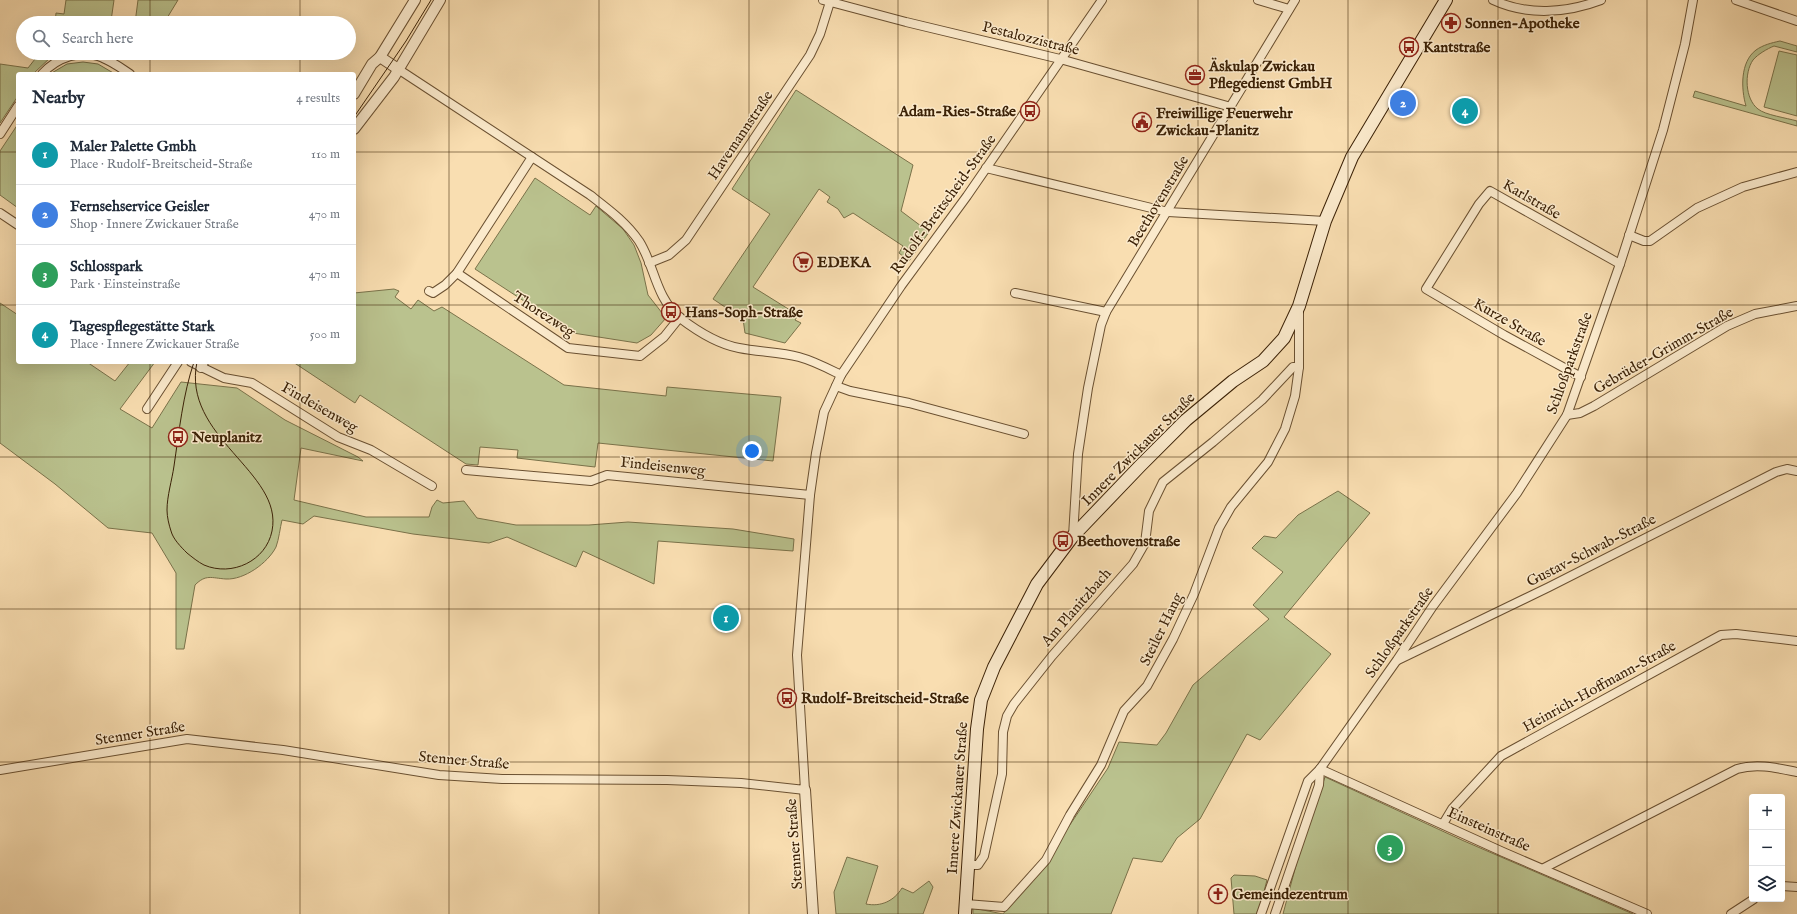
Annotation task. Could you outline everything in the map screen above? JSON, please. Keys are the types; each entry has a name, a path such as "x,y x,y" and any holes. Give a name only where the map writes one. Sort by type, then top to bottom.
{"main road":[{"name":"Innere Zwickauer Straße","path":"966,909 976,729 981,700 994,667 1037,584 1073,536 1186,420 1233,381 1264,361 1284,338 1300,306 1325,221 1352,157 1446,0"}],"street":[{"path":"356,91 372,64 380,57 415,0"},
{"path":"356,126 398,70 440,0"},
{"name":"Rudolf-Breitscheid-Straße","path":"806,790 797,656 810,495 824,412 841,375 912,269 986,168 1102,0"},
{"path":"1258,0 1289,9"},
{"name":"Beethovenstraße","path":"1073,536 1078,454 1088,388 1101,325 1106,312 1168,212 1295,0"},
{"path":"1493,0 1517,9 1534,11 1556,11 1587,5 1601,0"},
{"name":"Schloßparkstraße","path":"1261,914 1308,780 1320,768 1397,660 1433,606 1517,493 1567,415 1620,264 1663,130 1685,44 1693,0"},
{"path":"1736,0 1797,20"},
{"name":"Pestalozzistraße","path":"827,1 1060,59 1231,107"},
{"name":"Havemannstraße","path":"649,263 669,255 686,240 810,55 820,34 827,1"},
{"path":"380,57 532,157 590,196 615,215 639,241 649,263 654,282 668,305 680,317 708,337 738,348 797,356 810,360 841,375"},
{"path":"44,72 49,66 59,60"},
{"path":"107,60 127,72"},
{"path":"0,134 16,109"},
{"path":"429,291 433,293 445,285 457,273 532,157"},
{"path":"986,168 1168,212 1325,221"},
{"path":"1629,235 1644,241 1650,241 1697,208 1743,187 1797,172"},
{"name":"Karlstraße","path":"1426,289 1479,204 1490,191 1620,264"},
{"path":"0,213 16,224"},
{"name":"Thorezweg","path":"457,273 568,348 640,356 664,338 680,317"},
{"name":"Kurze Straße","path":"1426,289 1504,335 1581,377"},
{"path":"1015,293 1106,312"},
{"name":"Steiler Hang","path":"966,909 1004,907 1046,860 1070,815 1101,765 1124,711 1147,686 1173,640 1194,594 1219,528 1231,507 1268,462 1285,428 1295,396 1299,367 1300,306"},
{"name":"Gebrüder-Grimm-Straße","path":"1567,415 1580,413 1594,406 1727,326 1755,314 1797,306"},
{"path":"147,409 177,364"},
{"name":"Findeisenweg","path":"202,365 224,378 252,383 338,437 371,450 432,486"},
{"name":"Am Planitzbach","path":"969,865 978,865 984,856 1002,774 1003,732 1007,716 1014,704 1052,656 1133,564 1145,543 1149,511 1163,482 1214,442 1256,405 1293,367 1299,367"},
{"path":"836,386 850,391 909,403 1024,434"},
{"name":"Findeisenweg","path":"466,470 591,481 607,475 810,495"},
{"name":"Gustav-Schwab-Straße","path":"1397,660 1549,587 1776,472 1787,470 1797,471"},
{"name":"Heinrich-Hoffmann-Straße","path":"1444,824 1452,810 1501,756 1720,635 1736,634 1797,641"},
{"name":"Stenner Straße","path":"0,770 187,739 291,752 439,775 502,779 667,780 741,783 806,790 813,914"},
{"path":"1544,868 1737,769 1753,766 1797,772"},
{"name":"Schloßparkstraße","path":"1275,914 1319,785 1320,768"},
{"name":"Einsteinstraße","path":"1320,768 1648,914"},
{"path":"1785,886 1797,887"},
{"path":"1731,914 1749,902"}],"green space":[{"path":"66,0 114,0 112,16 56,16 56,13 64,14"},
{"path":"138,0 178,0 168,16 136,16"},
{"path":"1780,41 1797,46 1797,52 1774,46 1757,56 1750,65 1748,72 1748,93 1750,99 1758,109 1771,115 1797,121 1797,126 1693,97 1695,91 1746,106 1743,92 1743,76 1747,61 1759,48 1767,44"},
{"path":"1779,51 1797,55 1797,116 1764,107"},
{"path":"34,60 48,60 35,72 16,72 16,99 0,123 0,64 28,68"},
{"path":"83,62 98,64 112,72 53,72 67,64"},
{"path":"796,90 913,165 901,211 929,232 909,261 899,253 903,246 853,213 844,218 838,209 827,202 830,197 819,189 753,287 798,315 795,320 801,323 785,343 745,333 743,319 713,299 770,214 732,189"},
{"path":"16,127 16,207 0,195 0,151"},
{"path":"535,178 590,215 596,206 623,229 634,245 641,263 648,295 666,318 651,335 637,343 573,333 475,269"},
{"path":"394,289 399,291 395,297 411,309 418,300 434,311 442,307 564,385 666,396 667,387 781,397 773,461 598,443 595,467 517,458 518,450 480,447 478,465 466,464 360,395 355,403 296,364 356,364 356,293"},
{"path":"0,303 16,314 16,364 90,364 115,381 128,364 154,364 120,409 152,428 181,382 237,388 285,420 358,457 363,461 301,448 294,500 366,517 429,517 432,507 437,500 443,503 464,501 477,518 516,525 589,525 628,522 733,529 794,539 793,551 658,541 654,584 583,551 576,567 507,537 489,543 413,534 314,516 303,524 282,520 276,547 267,559 255,569 248,574 233,579 202,579 195,585 184,649 176,649 176,573 152,533 108,528 55,484 0,443"},
{"path":"1338,491 1370,513 1284,617 1331,654 1260,740 1247,734 1200,819 1177,838 1162,862 1133,858 1111,914 1003,914 1045,862 1108,768 1119,742 1157,745 1166,733 1193,685 1269,619 1253,605 1283,572 1252,548 1264,536 1276,538 1298,515"},
{"path":"1325,777 1464,841 1633,914 1283,914 1299,854"},
{"path":"847,857 878,866 866,904 877,905 887,902 899,893 902,888 913,893 929,881 933,887 923,914 836,914 834,892"},
{"path":"1234,875 1255,876 1267,880 1258,914 1234,914 1231,878"},
{"path":"973,908 1003,914 973,914"}],"tram line":[{"path":"356,114 406,41 431,0"},
{"path":"193,364 184,400 167,505 168,521 175,540 187,553 204,565 226,569 246,564 263,551 269,542 272,531 272,510 263,490 217,433 204,412 196,388 197,364"}],"place":[{"name":"Sonnen-Apotheke","path":"1451,23"},
{"name":"Kantstraße","path":"1409,47"},
{"name":"Äskulap Zwickau Pflegedienst GmbH","path":"1195,75"},
{"name":"Fernsehservice Geisler","path":"1403,103"},
{"name":"Adam-Ries-Straße","path":"1030,111"},
{"name":"Tagespflegestätte Stark","path":"1465,111"},
{"name":"Freiwillige Feuerwehr Zwickau-Planitz","path":"1142,122"},
{"name":"EDEKA","path":"803,262"},
{"name":"Hans-Soph-Straße","path":"671,312"},
{"name":"Neuplanitz","path":"178,437"},
{"name":"Beethovenstraße","path":"1063,541"},
{"name":"Maler Palette Gmbh","path":"726,618"},
{"name":"Rudolf-Breitscheid-Straße","path":"787,698"},
{"name":"Schlosspark","path":"1390,848"},
{"name":"Gemeindezentrum","path":"1218,894"}]}
